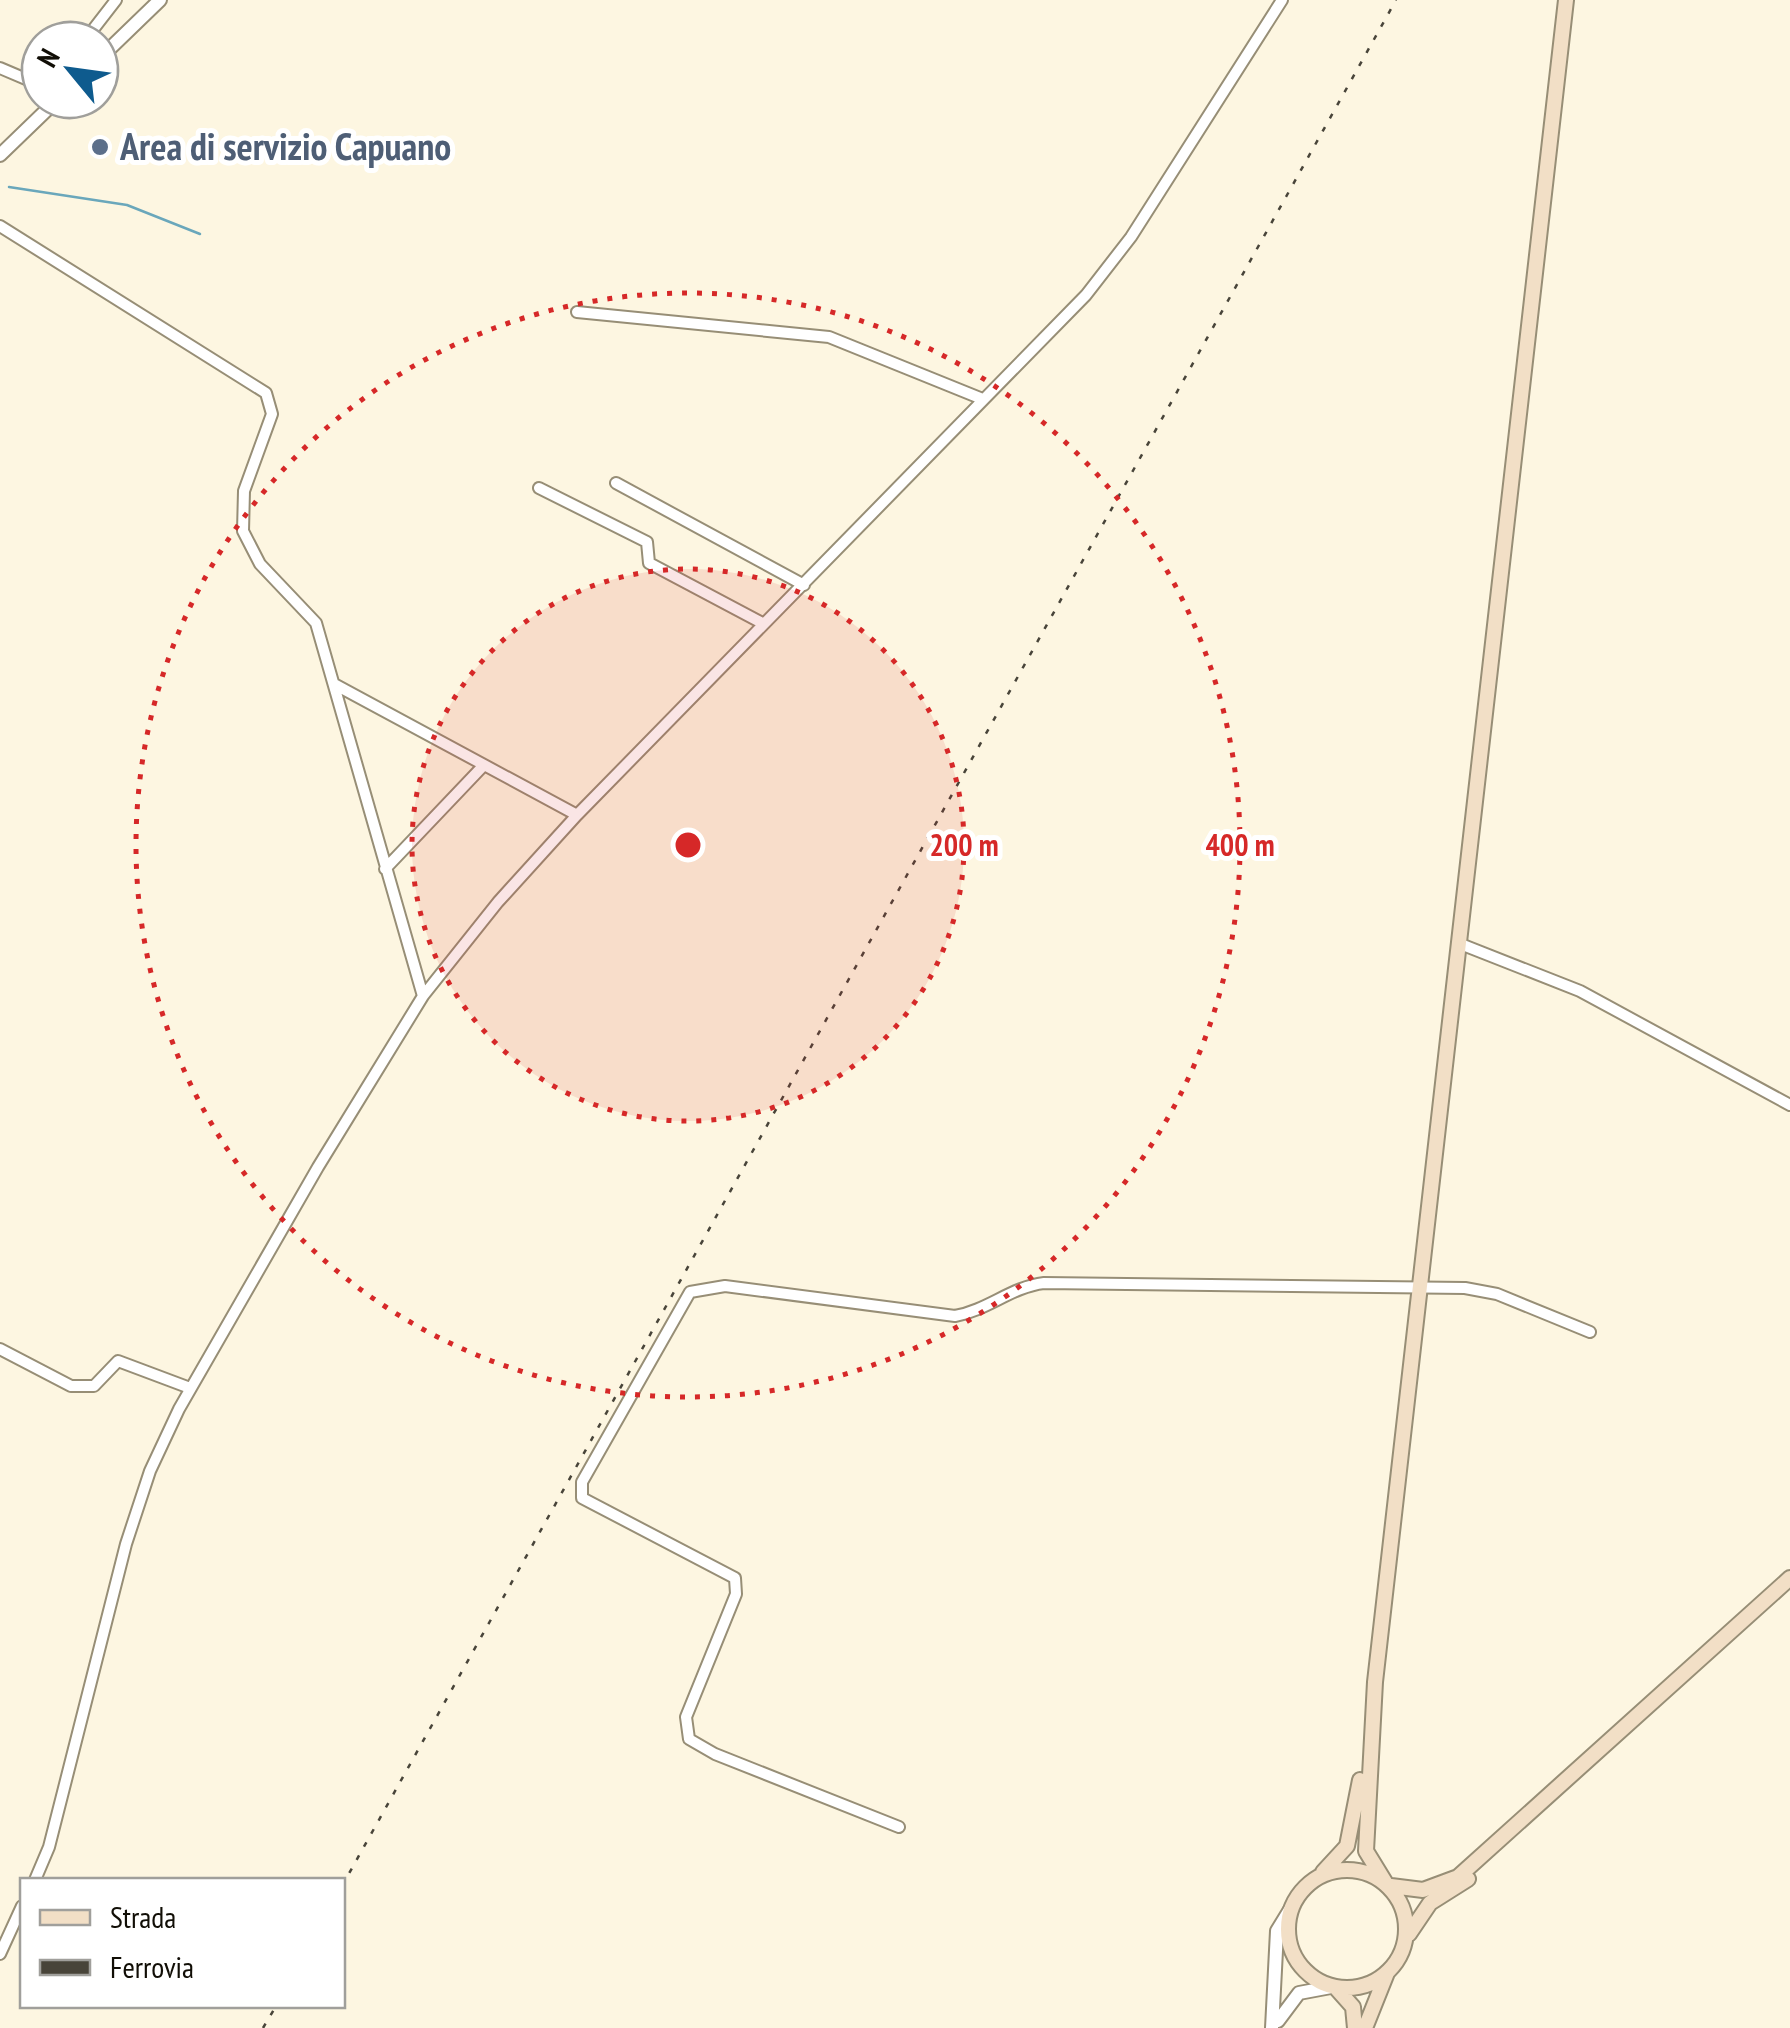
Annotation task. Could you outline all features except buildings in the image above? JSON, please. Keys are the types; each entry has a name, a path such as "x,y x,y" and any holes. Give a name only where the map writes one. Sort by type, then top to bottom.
{"main road":[{"path":"1406,1939 1406,1919 1366,1851 1370,1736 1566,0"},
{"path":"1365,2028 1389,1970 1430,1903 1467,1880 1520,1826 1790,1578"},
{"path":"1354,2028 1353,2007 1334,1988 1304,1968 1292,1951 1290,1916 1296,1900 1336,1861 1352,1831 1370,1736"},
{"path":"1319,1876 1353,1871 1388,1884 1424,1890 1442,1886 1520,1826"},
{"path":"1334,1988 1369,1984 1389,1970"}],"street":[{"path":"120,39 160,0"},
{"path":"35,1878 49,1848 126,1544 150,1470 190,1388 423,996 498,902 577,815 941,446 980,398 1086,294 1131,237 1282,0"},
{"path":"0,155 36,120"},
{"path":"0,226 266,393 272,414 244,492 243,531 260,564 314,618 423,996"},
{"path":"577,312 830,337 980,398"},
{"path":"616,484 804,585"},
{"path":"539,488 647,542 649,563 764,624"},
{"path":"334,684 577,815"},
{"path":"385,868 484,765"},
{"path":"1458,943 1580,992 1790,1105"},
{"path":"898,1827 715,1754 689,1739 686,1717 736,1594 736,1578 582,1498 582,1482 683,1298 698,1289 725,1286 955,1316 985,1308 1021,1287 1044,1283 1418,1285 1484,1291 1590,1332"},
{"path":"0,1349 72,1386 94,1386 112,1362 118,1361 190,1388"},
{"path":"1274,2028 1277,1931 1296,1900"},
{"path":"0,1954 20,1910"},
{"path":"1274,2028 1284,2008 1299,1993 1334,1988"}],"waterway":[{"path":"9,187 127,205 200,234"}],"railway":[{"path":"345,1881 1396,0"},
{"path":"263,2028 275,2008"}],"place":[{"name":"Area di servizio Capuano","path":"100,147"}]}
